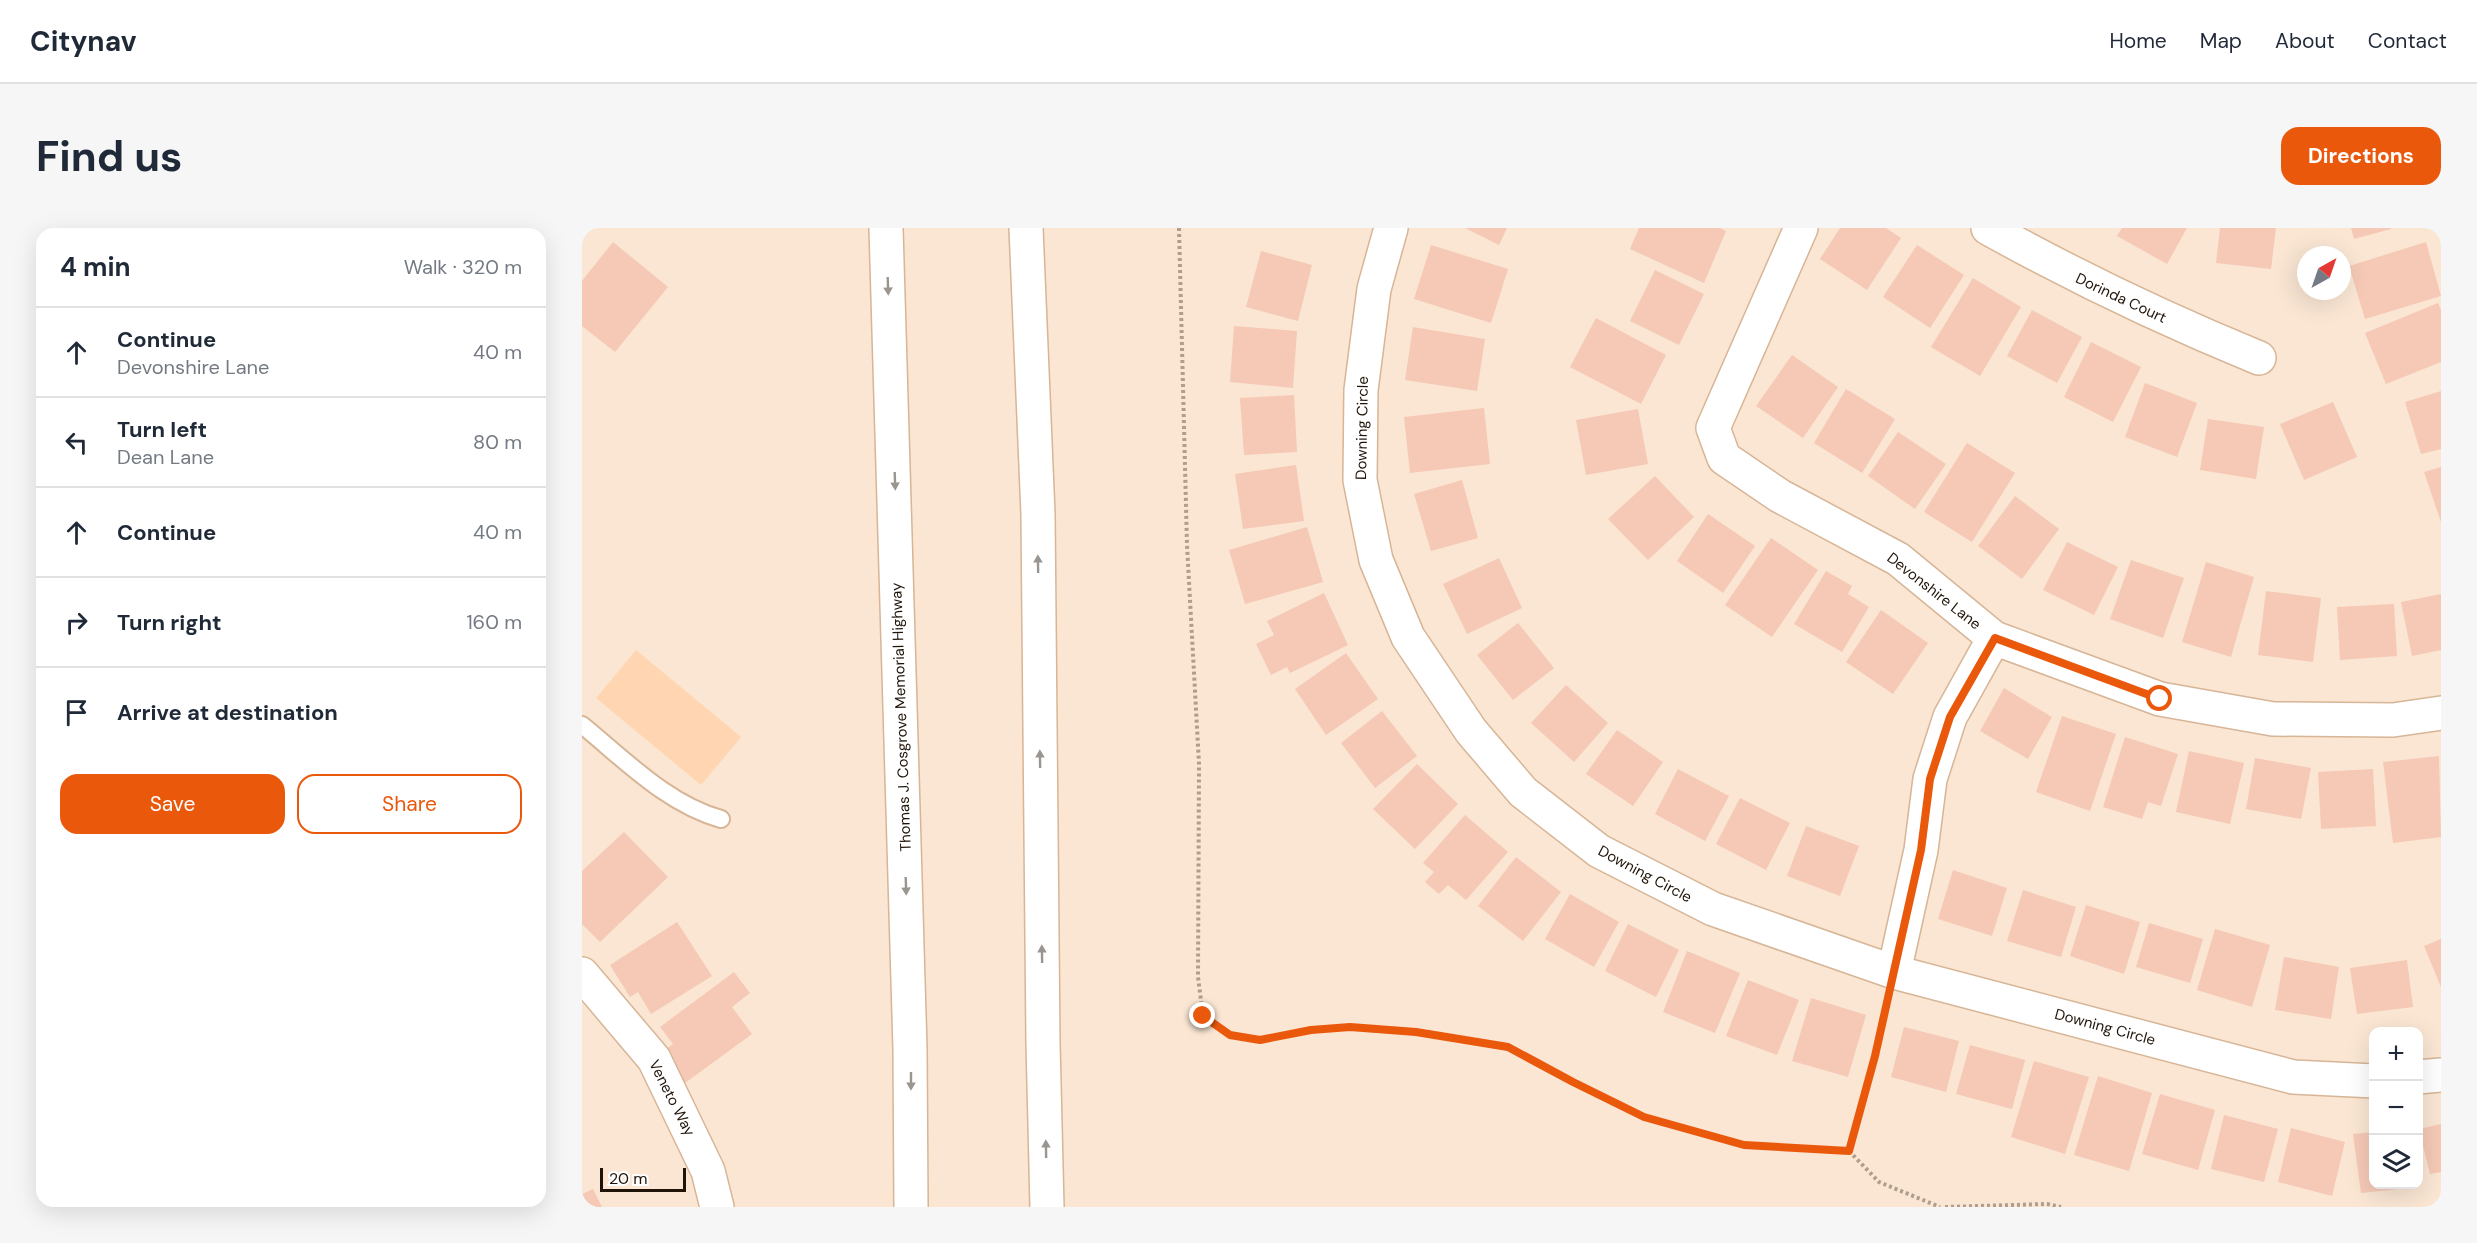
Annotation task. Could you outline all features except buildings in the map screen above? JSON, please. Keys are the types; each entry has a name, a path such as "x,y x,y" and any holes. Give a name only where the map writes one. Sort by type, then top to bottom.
{"main road":[{"name":"Thomas J. Cosgrove Memorial Highway","path":"886,228 910,1025 911,1207"},
{"path":"1026,228 1038,514 1043,1043 1047,1207"},
{"name":"Downing Circle","path":"1391,228 1374,289 1361,390 1360,480 1376,560 1408,637 1471,731 1523,792 1599,851 1713,909 1894,972 2294,1077 2369,1081"},
{"name":"Devonshire Lane","path":"1801,228 1713,428 1724,458 1780,496 1898,559 1995,638 2160,699 2273,719 2393,720 2441,713"},
{"name":"Dorinda Court","path":"1988,228 2081,279 2184,328 2259,358"},
{"path":"1894,972 1921,850 1930,779 1950,717 1995,638"},
{"name":"Veneto Way","path":"582,974 654,1059 708,1171 717,1207"},
{"path":"2423,1077 2441,1075"}],"lane":[{"path":"582,725 678,802 699,813 721,819"}],"path":[{"path":"1179,228 1184,351 1187,545 1199,764 1198,977 1203,1016 1230,1035 1260,1040 1311,1030 1350,1027 1416,1032 1508,1047 1644,1117 1744,1145 1849,1151 1879,1182 1940,1207"},
{"path":"1849,1151 1875,1056 1894,972"},
{"path":"1945,1207 2047,1204 2061,1207"}],"shaded area":[{"path":"636,650 741,737 701,785 596,698"}],"route":[{"path":"1203,1016 1230,1035 1260,1040 1311,1030 1350,1027 1416,1032 1508,1047 1644,1117 1744,1145 1849,1151 1875,1056 1921,850 1930,779 1950,717 1995,638 2160,699"}]}
